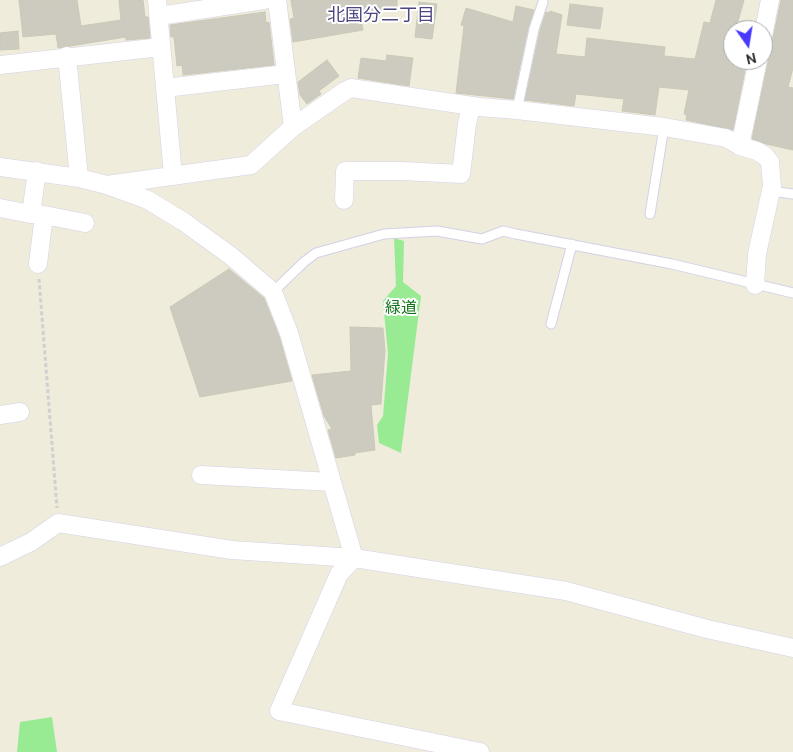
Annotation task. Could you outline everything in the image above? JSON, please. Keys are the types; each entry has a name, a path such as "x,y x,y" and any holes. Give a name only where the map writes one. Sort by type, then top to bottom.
{"street":[{"path":"174,175 158,8 264,0"},
{"path":"277,0 292,127"},
{"path":"766,20 770,0"},
{"path":"0,65 161,46"},
{"path":"67,56 79,178"},
{"path":"740,146 756,70"},
{"path":"165,88 285,74"},
{"path":"107,185 251,165 292,127 345,90 351,88 471,106 664,127 726,138 740,146 757,151 770,162 772,172 771,191 757,254 755,285"},
{"path":"344,200 345,171 461,174 471,106"},
{"path":"0,167 79,178 107,185 148,200 184,222 231,256 273,292 290,332 354,558"},
{"path":"37,171 38,264"},
{"path":"0,208 85,223"},
{"path":"0,415 20,412"},
{"path":"201,475 332,482"},
{"path":"0,557 31,542 58,523 232,550 354,558 566,591 707,629 793,648"},
{"path":"354,558 339,574 279,711 480,752"}],"lane":[{"path":"517,110 534,29 543,2"},
{"path":"650,214 664,127"},
{"path":"771,191 793,194"},
{"path":"273,292 304,262 316,254 384,234 437,231 482,239 503,231 672,264 793,293"},
{"path":"551,324 572,244"}],"path":[{"path":"38,264 58,523"}],"green space":[{"name":"緑道","path":"394,238 404,241 403,282 421,296 401,453 379,443 377,425 383,416 388,354 383,301 396,286"},
{"path":"52,717 57,752 17,752 20,722"}],"building":[{"path":"19,0 77,0 81,26 121,20 119,0 143,0 145,17 148,17 150,38 126,40 126,37 58,48 56,34 23,37"},
{"path":"291,0 397,0 397,7 360,14 363,30 293,42 290,19 294,18"},
{"path":"716,0 744,0 738,20 723,20 723,70 745,70 733,130 686,120 687,115 684,114 689,90 659,87 655,115 622,111 624,99 576,94 574,106 525,100 546,12 549,13 550,11 562,15 556,54 585,57 587,38 665,47 664,56 695,59 704,22 710,23"},
{"path":"781,0 793,0 793,68 788,87 793,88 793,150 752,139 766,70 773,70 773,38"},
{"path":"419,2 437,4 432,39 415,37"},
{"path":"570,4 603,8 600,29 567,25"},
{"path":"516,6 534,10 528,28 513,99 456,93 464,26 461,25 466,8 513,22"},
{"path":"265,12 266,23 269,22 274,65 183,75 182,65 177,66 174,37 171,37 170,25"},
{"path":"18,31 19,49 0,50 0,33"},
{"path":"387,55 413,58 409,86 358,78 361,58 386,61"},
{"path":"327,60 339,76 319,91 321,94 307,104 300,95 298,82"},
{"path":"229,269 264,298 279,336 292,381 200,397 170,307"},
{"path":"350,327 383,328 385,350 381,404 371,405 375,450 336,458 328,430 332,429 324,416 312,375 351,371"}],"district":[{"name":"北国分二丁目","path":"381,15"}]}
